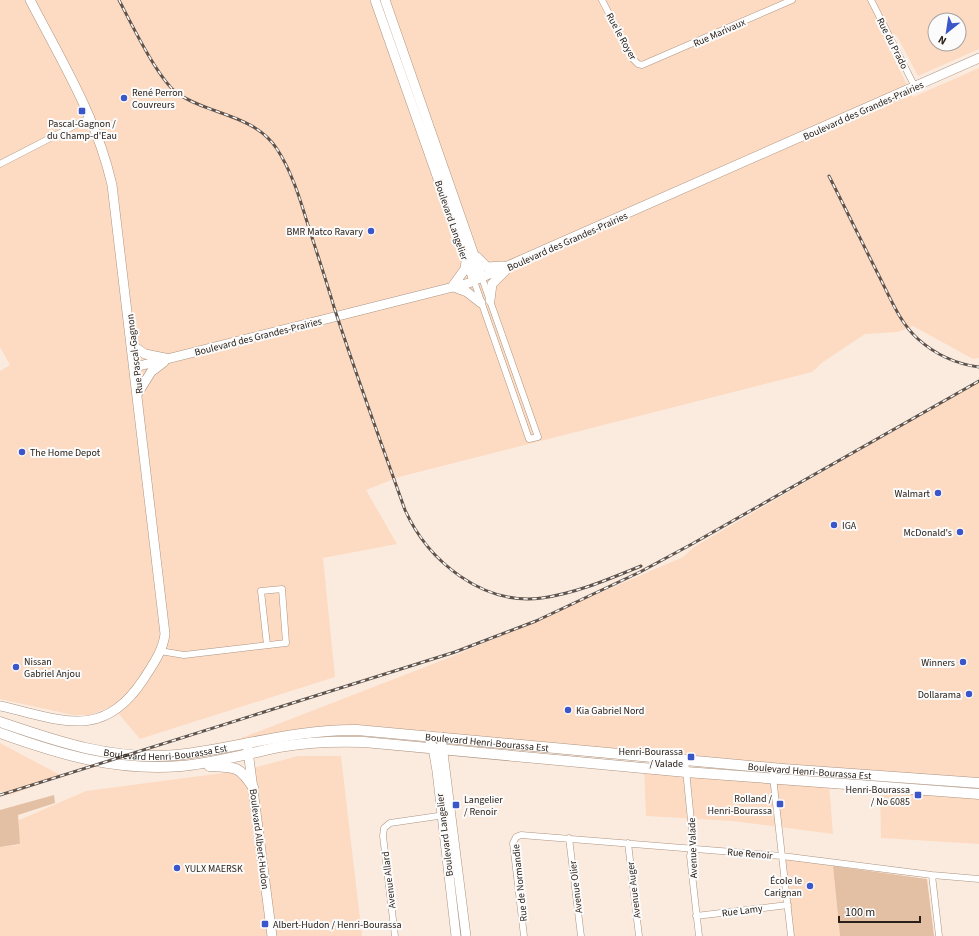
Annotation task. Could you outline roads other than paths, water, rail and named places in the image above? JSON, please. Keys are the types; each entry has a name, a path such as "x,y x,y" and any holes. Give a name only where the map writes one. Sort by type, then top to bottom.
{"main road":[{"name":"Rue Pascal-Gagnon","path":"0,706 80,722 100,719 116,711 124,705 136,690 160,650 164,639 165,621 114,191 104,150 91,118 30,0"},
{"name":"Boulevard Langelier","path":"375,0 466,260 478,280"},
{"name":"Boulevard Langelier","path":"385,0 471,247 478,280"},
{"name":"Boulevard des Grandes-Prairies","path":"135,367 478,280 979,58"},
{"path":"471,247 478,259 487,267 499,267 514,264"},
{"path":"466,260 466,269 452,287 486,301 492,284 514,264"},
{"path":"132,345 150,356 170,359"},
{"path":"138,393 151,372 170,359"},
{"name":"Boulevard Henri-Bourassa Est","path":"0,722 58,742 120,755 176,755 297,734 336,730 368,730 772,768 979,783"},
{"name":"Boulevard Henri-Bourassa Est","path":"0,733 62,754 103,763 162,767 250,755 280,747 337,742 386,743 686,772 979,794"},
{"name":"Boulevard Langelier","path":"428,736 438,749"},
{"name":"Boulevard Langelier","path":"441,737 438,749 446,815 456,936"},
{"name":"Boulevard Albert-Hudon","path":"247,742 250,755 272,936"},
{"path":"199,763 238,768 245,775 253,788"},
{"name":"Boulevard Langelier","path":"446,815 466,936"}],"street":[{"name":"Rue le Royer","path":"602,0 632,58 638,64 646,64"},
{"name":"Rue Marivaux","path":"646,64 792,0"},
{"name":"Rue du Prado","path":"871,0 914,87"},
{"path":"0,164 91,118"},
{"name":"Boulevard Langelier","path":"478,280 486,301 529,439 538,436 486,301 478,280"},
{"path":"160,650 184,655 286,644 282,589 262,591 267,645"},
{"name":"Avenue Valade","path":"685,760 693,841 690,856 699,936"},
{"path":"772,768 791,936"},
{"name":"Avenue Allard","path":"395,936 383,836 384,828 387,824 446,815"},
{"name":"Rue Renoir","path":"521,835 782,856 932,875 979,879"},
{"name":"Rue de Normandie","path":"521,835 516,837 513,843 524,936"},
{"name":"Avenue Olier","path":"569,838 581,936"},
{"name":"Avenue Auger","path":"628,843 639,936"},
{"path":"932,875 939,936"},
{"name":"Rue Lamy","path":"696,916 788,905"}],"railway":[{"path":"119,0 153,63 177,93 202,106 230,116 256,129 267,137 277,149 291,176 299,196 342,332 405,510 415,529 428,546 443,562 460,576 479,587 499,595 520,599 542,598 568,593 641,566"},
{"path":"829,176 890,299 905,325 925,345 939,354 962,364 979,367"},
{"path":"0,795 455,652 536,621 640,572 692,544 979,381"}],"place":[{"name":"René Perron Couvreurs","path":"124,98"},
{"name":"Pascal-Gagnon / du Champ-d'Eau","path":"82,111"},
{"name":"BMR Matco Ravary","path":"371,231"},
{"name":"The Home Depot","path":"22,452"},
{"name":"Walmart","path":"938,493"},
{"name":"IGA","path":"834,525"},
{"name":"McDonald's","path":"960,532"},
{"name":"Winners","path":"963,662"},
{"name":"Nissan Gabriel Anjou","path":"16,667"},
{"name":"Dollarama","path":"969,694"},
{"name":"Kia Gabriel Nord","path":"568,710"},
{"name":"Henri-Bourassa / Valade","path":"691,757"},
{"name":"Henri-Bourassa / No 6085","path":"918,795"},
{"name":"Rolland / Henri-Bourassa","path":"780,804"},
{"name":"Langelier / Renoir","path":"456,805"},
{"name":"YULX MAERSK","path":"177,868"},
{"name":"École le Carignan","path":"810,886"},
{"name":"Albert-Hudon / Henri-Bourassa","path":"265,924"}]}
